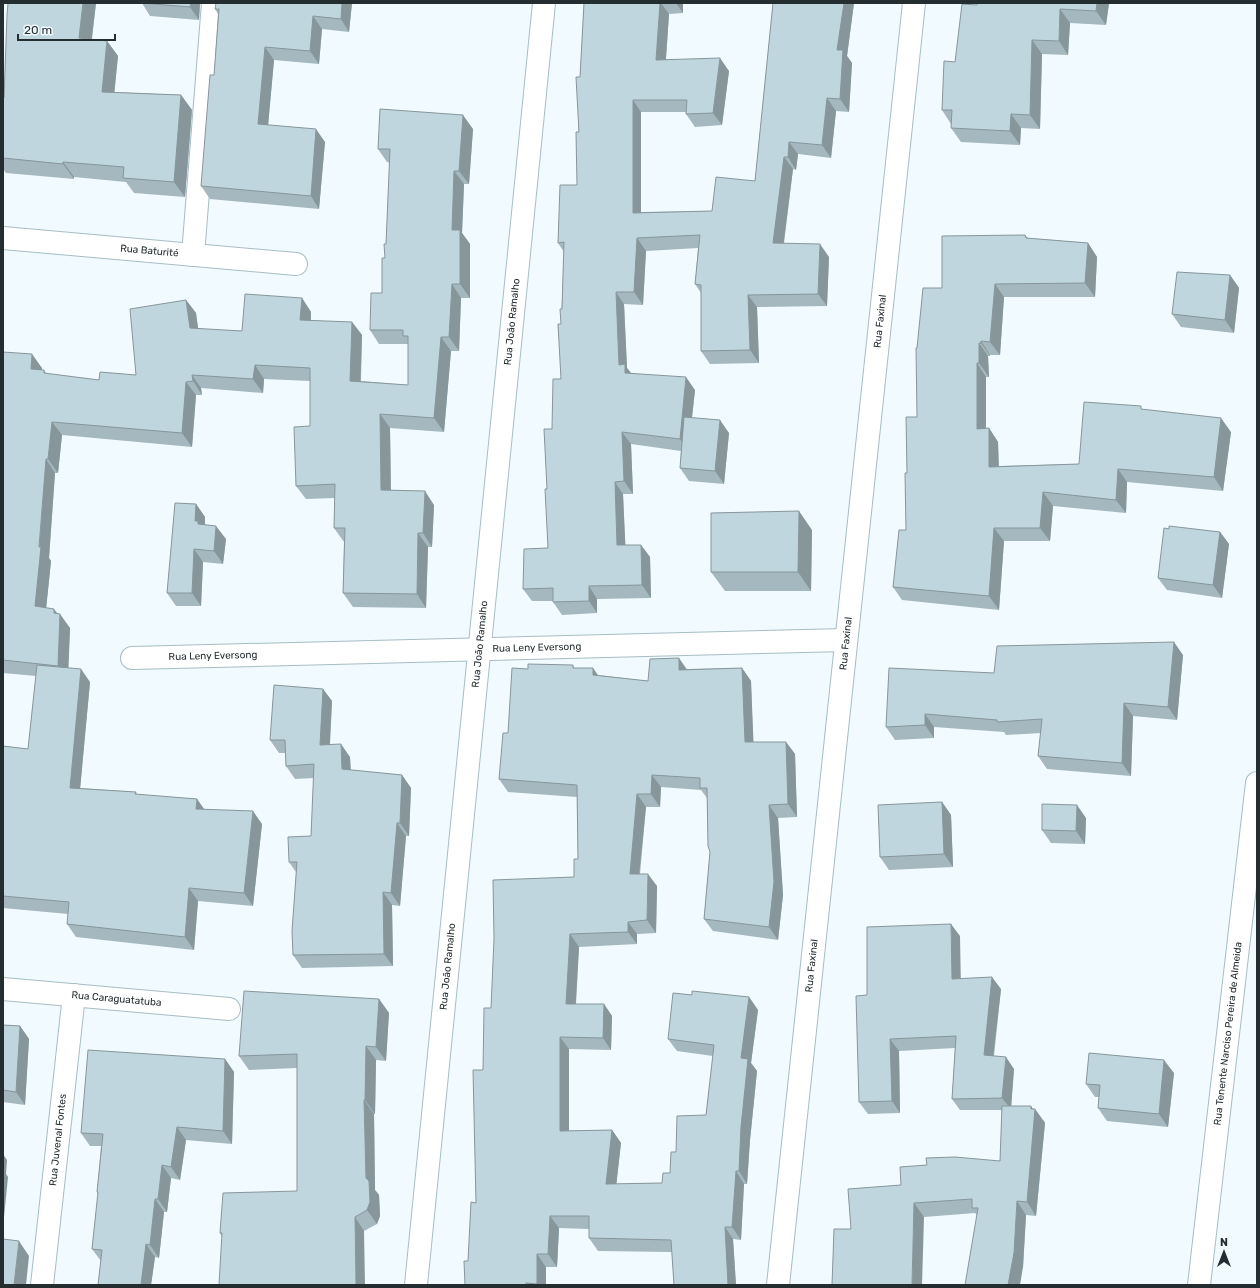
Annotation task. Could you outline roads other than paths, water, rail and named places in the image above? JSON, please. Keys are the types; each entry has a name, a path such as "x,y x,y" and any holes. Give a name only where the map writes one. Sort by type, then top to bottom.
{"street":[{"path":"193,255 214,3"},
{"name":"Rua João Ramalho","path":"416,1285 544,3"},
{"name":"Rua Faxinal","path":"778,1285 914,3"},
{"name":"Rua Baturité","path":"3,238 296,264"},
{"name":"Rua Leny Eversong","path":"132,658 846,640"},
{"name":"Rua Tenente Narciso Pereira de Almeida","path":"1199,1285 1257,783"},
{"name":"Rua Caraguatatuba","path":"3,989 229,1009"},
{"name":"Rua Juvenal Fontes","path":"42,1285 74,995"}]}
